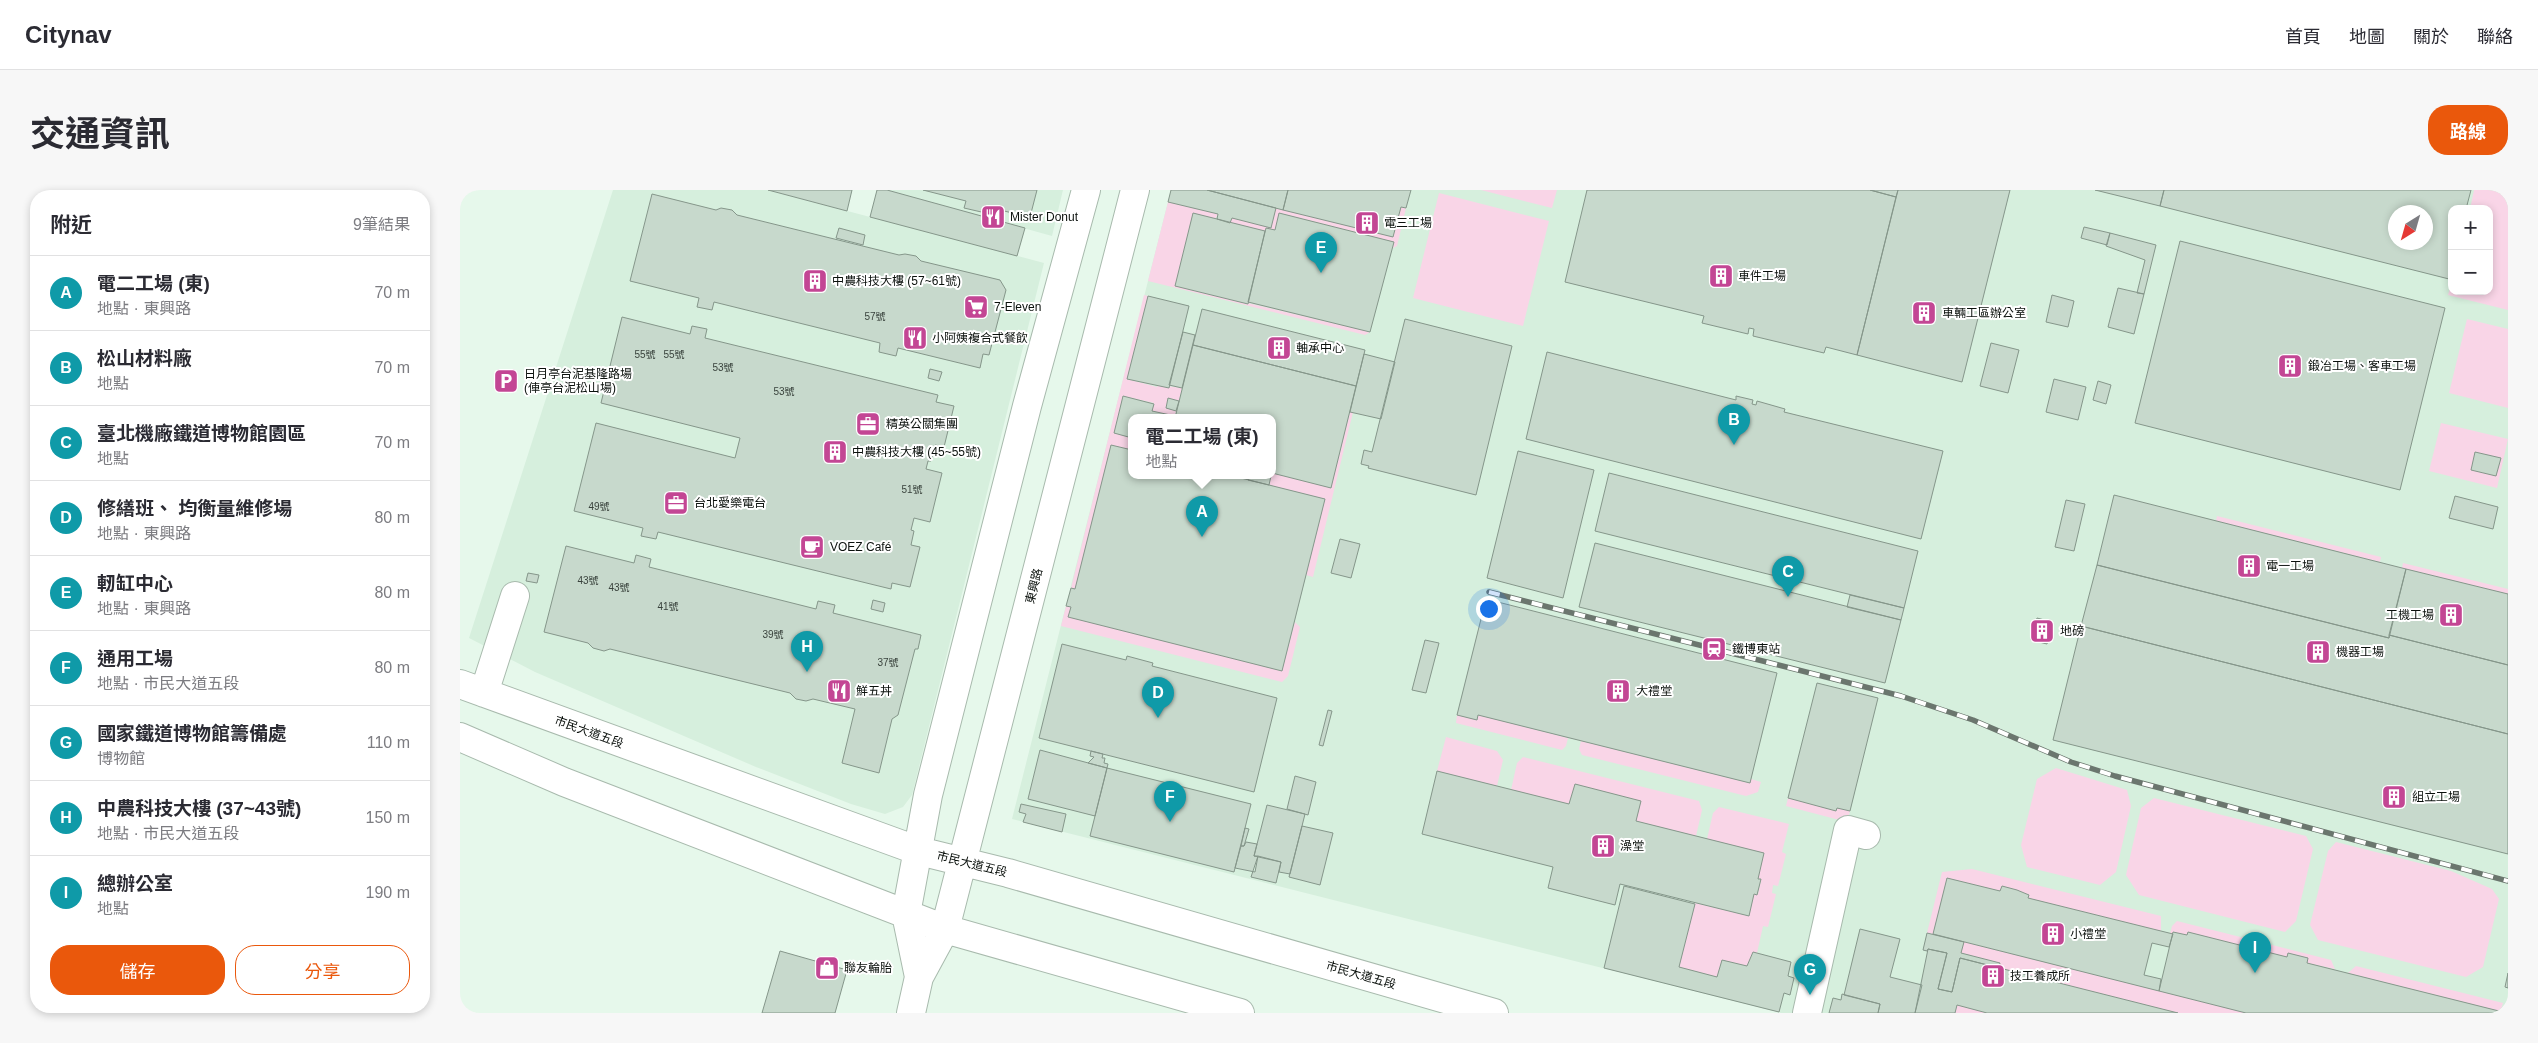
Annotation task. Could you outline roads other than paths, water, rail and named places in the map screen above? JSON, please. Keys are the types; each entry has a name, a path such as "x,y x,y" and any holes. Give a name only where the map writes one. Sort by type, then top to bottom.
{"street":[{"name":"東興路","path":"919,977 906,914 934,771 1086,190"},
{"name":"東興路","path":"911,1013 919,977 946,929 1135,190"},
{"path":"472,688 515,596"},
{"name":"市民大道五段","path":"472,688 919,851 964,862 1494,1013"},
{"path":"460,737 564,782 946,929 1240,1013"},
{"path":"1807,1013 1848,830 1866,835"}],"railway":[{"path":"1489,592 1901,696 1973,720 2071,762 2115,776 2508,881"}],"place":[{"name":"Mister Donut","path":"993,217"},
{"name":"電三工場","path":"1367,223"},
{"name":"軔缸中心","path":"1321,273"},
{"name":"車件工場","path":"1721,276"},
{"name":"中農科技大樓 (57~61號)","path":"815,281"},
{"name":"7-Eleven","path":"976,307"},
{"name":"車輛工區辦公室","path":"1924,313"},
{"name":"小阿姨複合式餐飲","path":"915,338"},
{"name":"軸承中心","path":"1279,348"},
{"name":"鍛冶工場、客車工場","path":"2290,366"},
{"name":"日月亭台泥基隆路場 (俥亭台泥松山場)","path":"506,381"},
{"name":"精英公關集團","path":"868,424"},
{"name":"松山材料廠","path":"1734,445"},
{"name":"中農科技大樓 (45~55號)","path":"835,452"},
{"name":"台北愛樂電台","path":"676,503"},
{"name":"電二工場 (東)","path":"1202,537"},
{"name":"VOEZ Café","path":"812,547"},
{"name":"電一工場","path":"2249,566"},
{"name":"臺北機廠鐵道博物館園區","path":"1788,597"},
{"name":"工機工場","path":"2451,615"},
{"name":"地磅","path":"2042,631"},
{"name":"鐵博東站","path":"1714,649"},
{"name":"機器工場","path":"2318,652"},
{"name":"中農科技大樓 (37~43號)","path":"807,672"},
{"name":"鮮五丼","path":"839,691"},
{"name":"大禮堂","path":"1618,691"},
{"name":"修繕班、 均衡量維修場","path":"1158,718"},
{"name":"組立工場","path":"2394,797"},
{"name":"通用工場","path":"1170,822"},
{"name":"澡堂","path":"1603,846"},
{"name":"小禮堂","path":"2053,934"},
{"name":"聯友輪胎","path":"827,968"},
{"name":"總辦公室","path":"2255,973"},
{"name":"技工養成所","path":"1993,976"},
{"name":"國家鐵道博物館籌備處","path":"1810,995"}]}
